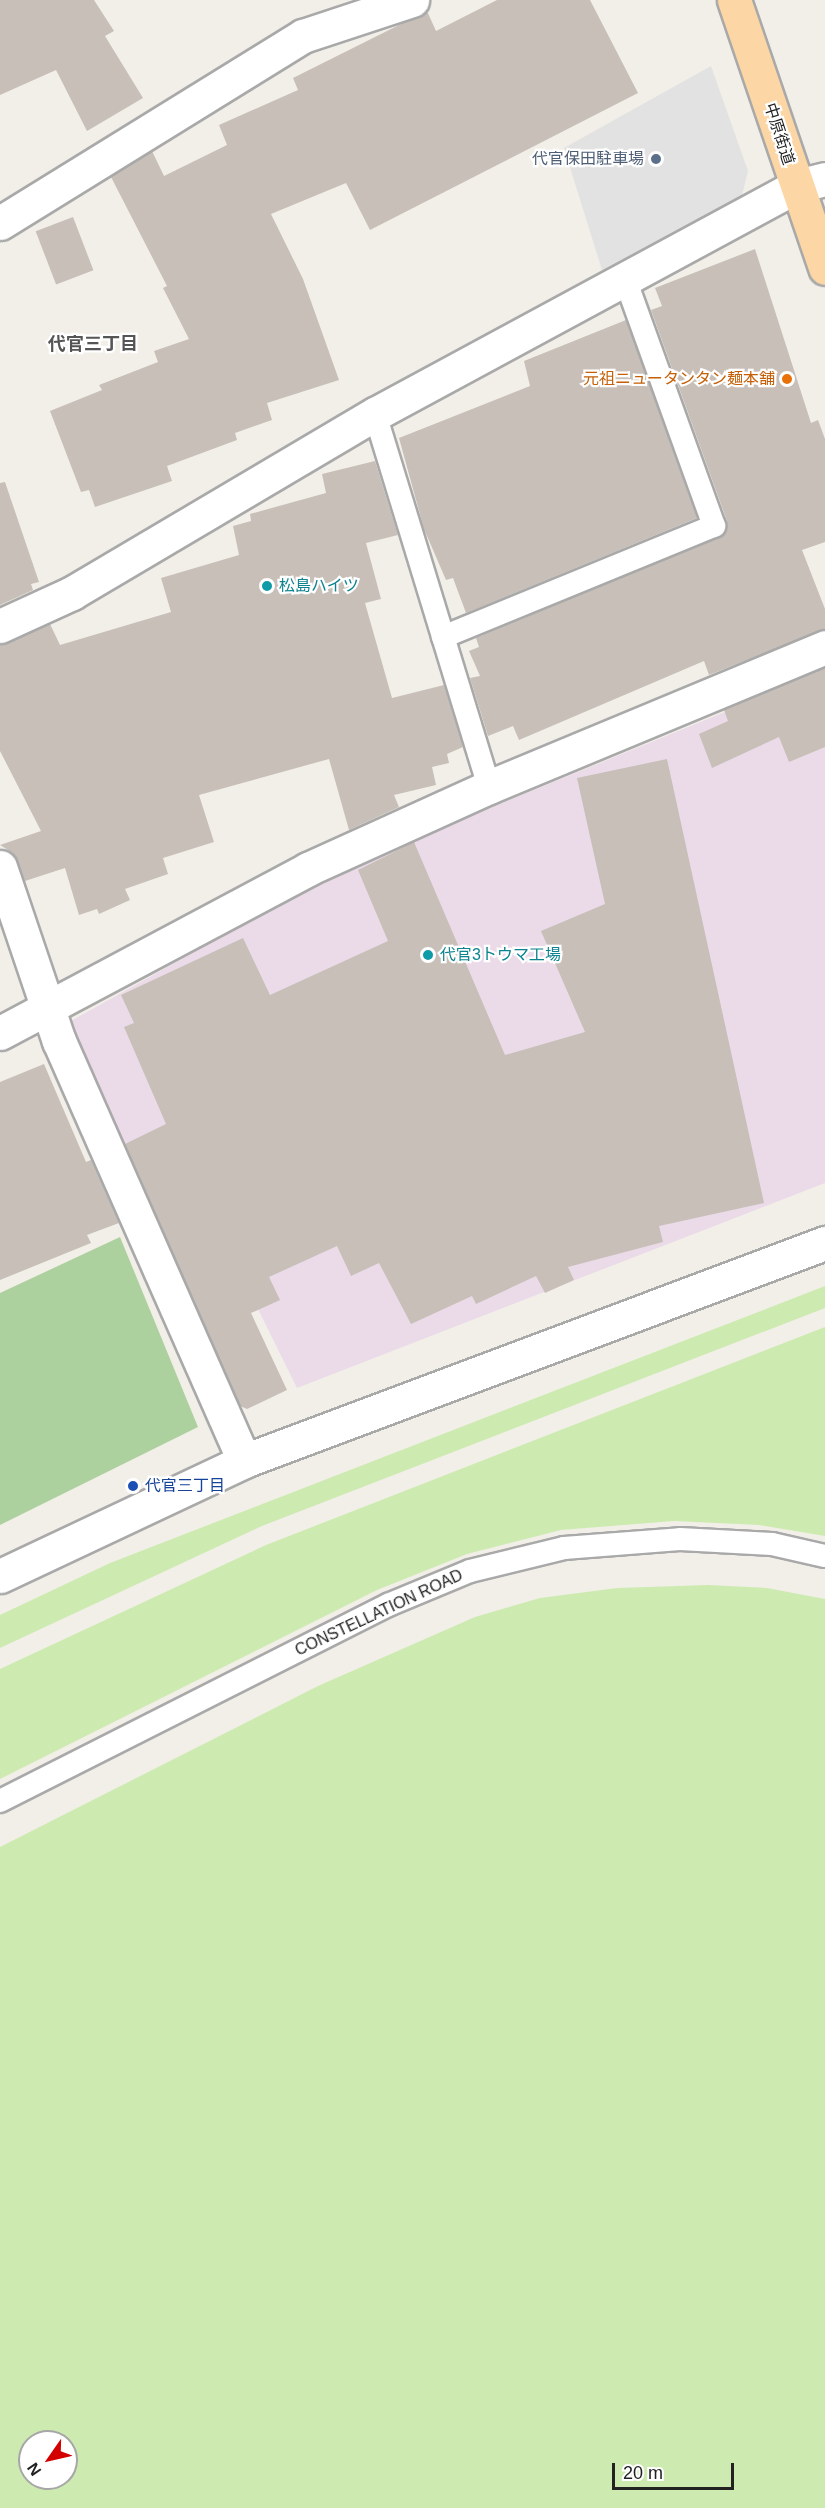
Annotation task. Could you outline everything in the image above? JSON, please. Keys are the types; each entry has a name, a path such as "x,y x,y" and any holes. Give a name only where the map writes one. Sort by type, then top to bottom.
{"main road":[{"name":"中原街道","path":"734,0 811,183 825,268"}],"street":[{"path":"0,223 303,36 412,0"},
{"path":"0,626 72,593 375,414 625,279 811,183"},
{"path":"0,1033 49,1009 308,869 489,787 825,647"},
{"path":"0,867 49,1009 244,1461"},
{"path":"0,1576 244,1461 825,1243"}],"lane":[{"path":"443,637 714,526 625,279"},
{"path":"375,414 489,787"},
{"name":"CONSTELLATION ROAD","path":"0,1801 388,1605 470,1571 564,1548 680,1539 772,1544 825,1556"}],"shaded area":[{"name":"代官保田駐車場","path":"711,66 748,171 742,195 602,270 564,148"},
{"path":"825,671 825,1183 297,1388 253,1299 199,1322 71,1021 348,866"}],"green space":[{"path":"120,1237 198,1427 0,1525 0,1293"},
{"path":"825,1286 825,1308 262,1526 0,1648 0,1615 110,1563"},
{"path":"825,1327 825,1536 759,1525 674,1521 561,1530 467,1554 377,1590 0,1779 0,1669 266,1545"},
{"path":"708,1585 767,1588 825,1599 825,2508 0,2508 0,1847 318,1686 475,1617 540,1598 617,1588"}],"building":[{"path":"0,0 94,0 114,31 105,36 143,98 87,131 56,70 0,95"},
{"path":"497,0 590,0 638,93 370,230 346,183 271,214 303,279 339,380 267,403 272,420 235,433 237,440 167,466 172,481 95,507 89,490 81,492 50,411 102,390 99,385 158,362 154,351 189,339 163,288 167,286 111,177 152,151 164,176 227,145 219,125 298,90 293,78 427,11 436,31"},
{"path":"73,217 93,270 56,285 36,231"},
{"path":"755,249 811,423 818,420 825,439 825,542 802,550 825,609 825,629 709,675 704,661 519,740 513,726 488,736 470,678 480,676 469,651 479,647 476,638 725,534 727,521 651,310 662,306 655,288"},
{"path":"626,320 697,518 466,613 453,578 446,580 424,529 399,438 530,386 524,361"},
{"path":"375,461 398,535 366,543 381,599 365,603 392,698 444,685 463,747 447,754 449,763 432,767 436,785 394,795 399,807 349,830 329,759 199,795 214,842 163,858 168,874 125,889 130,900 99,914 97,909 79,915 65,868 25,881 13,853 0,845 41,831 0,751 0,644 50,624 60,645 171,612 161,578 239,555 233,526 251,521 250,514 326,493 322,474"},
{"path":"5,482 39,582 31,584 33,590 0,605 0,483"},
{"path":"825,667 825,747 789,762 779,737 712,768 699,734 728,721 724,710"},
{"path":"667,759 764,1203 659,1226 663,1242 568,1267 574,1280 545,1293 536,1276 476,1304 472,1296 411,1324 379,1263 351,1276 337,1246 269,1277 280,1300 251,1313 287,1390 247,1409 240,1406 125,1144 166,1124 124,1027 134,1023 121,995 243,938 270,995 388,941 358,870 414,842 505,1055 585,1032 541,931 605,904 577,778"},
{"path":"44,1064 86,1162 91,1160 119,1223 87,1235 91,1243 0,1280 0,1082"}],"place":[{"name":"代官保田駐車場","path":"656,159"},
{"name":"元祖ニュータンタン麺本舗","path":"787,379"},
{"name":"松島ハイツ","path":"267,586"},
{"name":"代官3トウマ工場","path":"428,955"},
{"name":"代官三丁目","path":"133,1486"}],"district":[{"name":"代官三丁目","path":"93,344"}]}
